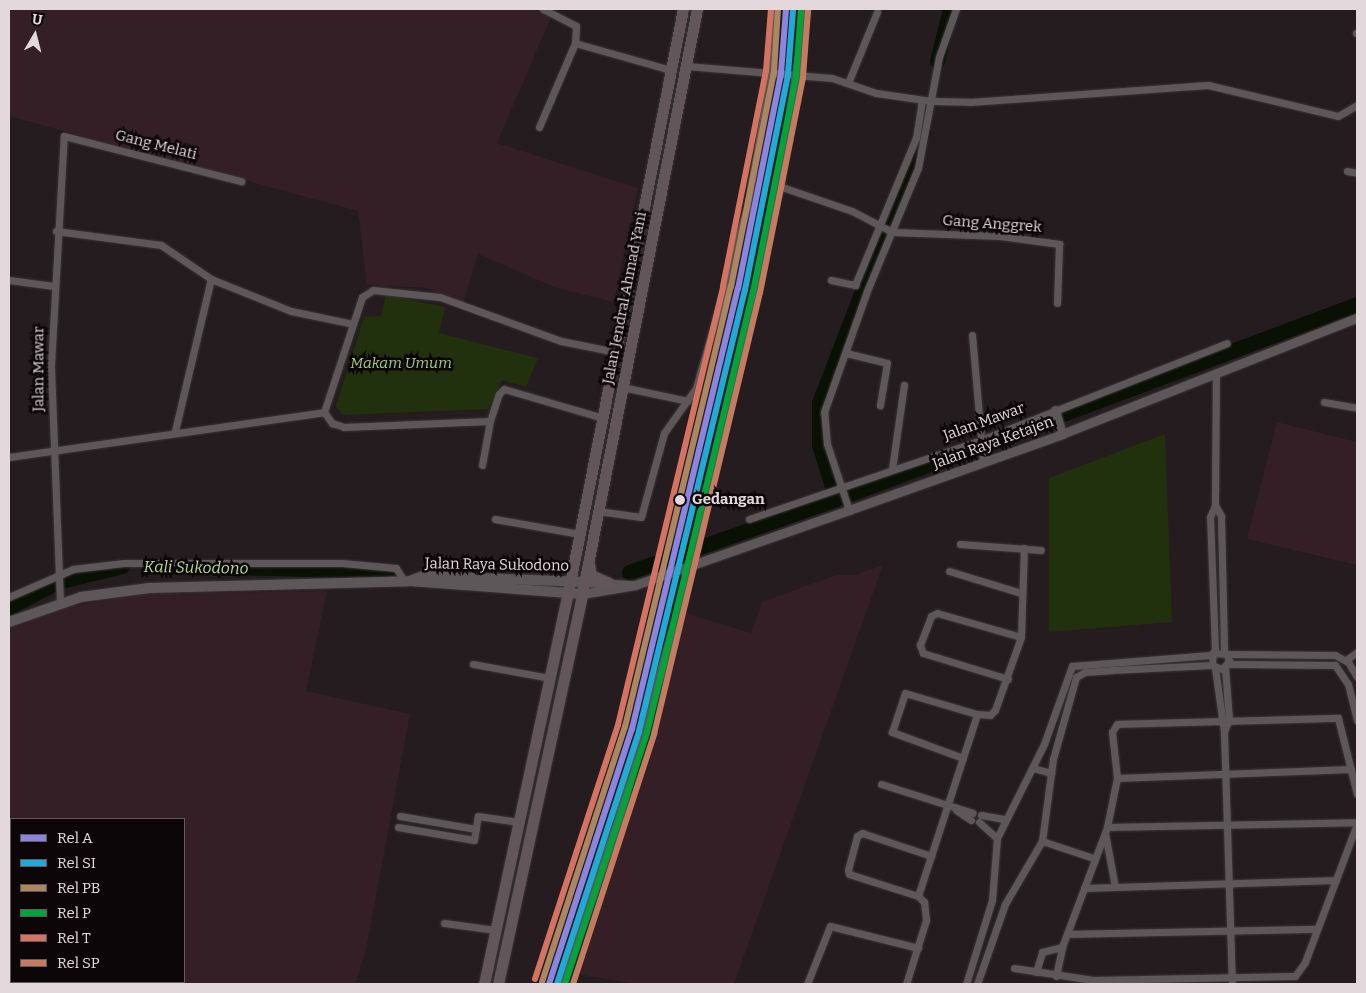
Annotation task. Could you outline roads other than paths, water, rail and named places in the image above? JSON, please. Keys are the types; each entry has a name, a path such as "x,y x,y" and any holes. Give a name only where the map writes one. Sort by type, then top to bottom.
{"highway":[{"name":"Jalan Jendral Ahmad Yani","path":"484,984 570,587 683,9"},
{"name":"Jalan Jendral Ahmad Yani","path":"498,984 583,588 697,9"},
{"path":"590,552 591,575 609,583"}],"main road":[{"name":"Jalan Raya Sukodono","path":"9,622 59,598 149,588 407,582 423,576 583,588"}],"street":[{"path":"540,127 575,43 576,26 543,9"},
{"path":"598,511 640,518 664,433 688,401 714,334 737,246 771,73 773,9"},
{"path":"562,984 618,820 691,566 779,186 798,74 806,9"},
{"path":"831,280 855,284 881,226 916,138 939,57 956,9"},
{"path":"848,83 877,12"},
{"path":"575,43 671,70"},
{"path":"686,66 798,74 848,83 876,93 928,101 970,102 1208,85 1338,116 1357,105"},
{"path":"848,508 827,444 824,412 923,152 928,101"},
{"name":"Gang Melati","path":"64,136 241,182"},
{"name":"Jalan Mawar","path":"59,598 52,452 56,231 64,136"},
{"path":"1347,171 1357,173"},
{"path":"779,186 852,211 891,232"},
{"path":"56,231 161,244 211,279 291,311 353,324"},
{"name":"Gang Anggrek","path":"891,232 1000,236 1059,244 1057,303"},
{"path":"175,430 211,279"},
{"path":"9,280 54,286"},
{"path":"324,412 353,324 367,292 400,290 449,299 538,333 616,352"},
{"name":"Jalan Raya Ketajen","path":"583,588 635,585 691,566 1061,432 1216,374 1357,318"},
{"path":"972,335 983,460"},
{"name":"Jalan Mawar","path":"749,519 842,491 892,469 981,442 1227,343"},
{"path":"846,353 886,363 880,405"},
{"path":"1216,374 1215,505 1210,517 1214,667 1219,720 1224,732 1232,980"},
{"path":"892,469 904,385"},
{"path":"622,387 688,401"},
{"path":"482,465 490,421 499,394 504,389 603,418"},
{"path":"1324,402 1357,408"},
{"path":"9,457 52,452 175,430 324,412"},
{"path":"324,412 332,423 344,426 490,421"},
{"path":"1055,412 1061,432"},
{"path":"1215,505 1221,516 1227,666 1229,719 1224,732"},
{"path":"495,519 580,534"},
{"path":"960,544 1041,550"},
{"path":"963,758 893,734 903,695 908,693 977,714 993,713 1008,679 1021,637 1020,593 1024,548"},
{"path":"9,597 58,576 124,563 294,562 396,568 407,582"},
{"path":"949,571 1020,593"},
{"name":"Jalan Raya Ketajen","path":"583,588 609,583 635,585"},
{"path":"1213,593 1224,593"},
{"path":"1008,679 923,652 920,645 930,616 936,613 1021,637"},
{"path":"1346,660 1357,652"},
{"path":"966,984 992,900 997,838 1004,819 1033,768 1072,666 1110,660 1214,653 1328,654 1346,660 1357,677"},
{"path":"1295,653 1296,663"},
{"path":"1110,660 1111,670"},
{"path":"977,984 1005,904 1042,841 1051,773 1076,677 1086,672 1111,670 1324,662 1337,666 1348,684 1357,721"},
{"path":"473,664 550,678"},
{"path":"918,896 977,714"},
{"path":"1056,976 1062,947 1093,858 1106,830 1117,778 1112,732 1117,724 1229,719 1338,718 1357,794"},
{"path":"1033,768 1051,773"},
{"path":"1117,778 1351,768"},
{"path":"881,784 972,816"},
{"path":"400,816 476,829"},
{"path":"398,827 474,840 478,816 519,822"},
{"path":"997,838 980,819 1004,819"},
{"path":"1014,968 1056,976 1094,980 1232,980 1296,975 1305,962 1316,928 1357,823 1227,825 1106,830"},
{"path":"1106,830 1115,887"},
{"path":"906,984 928,909 918,896 849,874 857,836 862,832 931,856"},
{"path":"1042,841 1093,858"},
{"path":"1084,888 1336,880"},
{"path":"992,900 1005,904"},
{"path":"444,923 496,930"},
{"path":"807,984 830,926 918,948"},
{"path":"1067,934 1316,928"},
{"path":"1036,972 1042,952 1062,947"},
{"path":"972,969 981,972"}],"waterway":[{"path":"937,61 950,9"},
{"path":"833,490 819,444 819,403 923,132"},
{"path":"629,572 836,499 1357,304"},
{"name":"Kali Sukodono","path":"9,607 57,582 122,566"},
{"name":"Kali Sukodono","path":"195,566 392,571"}],"rail line":[{"name":"T","path":"535,979 618,725 723,286 766,71 771,9"},
{"name":"PB","path":"542,982 625,727 731,287 774,72 778,9"},
{"name":"A","path":"549,984 632,729 738,289 781,73 786,9"},
{"name":"SI","path":"557,984 639,731 745,290 788,74 793,10"},
{"name":"P","path":"565,984 647,733 753,292 796,76 801,10"},
{"name":"SP","path":"573,984 654,734 760,293 803,77 808,11"}],"place":[{"name":"Gedangan","path":"680,500"}],"park label":[{"name":"Makam Umum","path":"401,364"}]}
